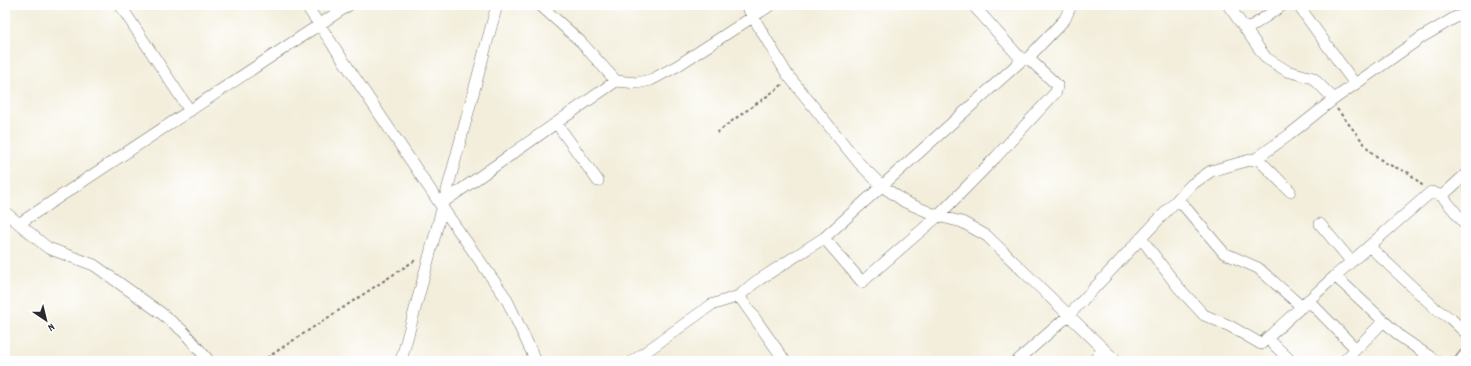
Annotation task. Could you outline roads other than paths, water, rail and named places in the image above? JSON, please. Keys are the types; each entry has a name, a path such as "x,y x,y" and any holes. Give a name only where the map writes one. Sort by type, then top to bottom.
{"main road":[{"path":"1462,361 1466,356"}],"street":[{"path":"120,5 190,111"},
{"path":"306,5 506,298 536,361"},
{"path":"20,223 349,5"},
{"path":"401,361 497,5"},
{"path":"540,5 580,41 616,81 637,84 651,80 677,66 771,5"},
{"path":"746,5 790,79 859,163 882,186 905,202 938,216 962,222 987,236 1116,361"},
{"path":"824,238 862,282 938,216 995,158 1056,92 1057,85 1025,59 973,5"},
{"path":"633,361 711,305 739,296 754,283 824,238 1025,59 1065,19 1071,5"},
{"path":"1228,5 1266,58 1287,71 1313,78 1333,101"},
{"path":"1246,30 1283,5"},
{"path":"1298,5 1356,84"},
{"path":"1017,361 1069,315 1191,185 1211,171 1257,158 1422,37 1456,17 1466,16"},
{"path":"443,204 616,81"},
{"path":"556,124 598,182"},
{"path":"1257,158 1290,191"},
{"path":"1442,196 1466,174"},
{"path":"1140,238 1178,287 1204,316 1230,326 1261,344 1335,276 1431,192 1442,196 1466,225"},
{"path":"1178,199 1224,253 1258,268 1305,303 1356,349"},
{"path":"5,212 48,248 94,265 161,313 183,331 209,361"},
{"path":"1320,224 1352,261"},
{"path":"1369,246 1437,310 1450,318 1466,333"},
{"path":"1335,276 1401,337 1436,361"},
{"path":"739,296 785,361"},
{"path":"1344,361 1384,322"},
{"path":"1268,338 1290,361"},
{"path":"1094,361 1103,348"}]}
